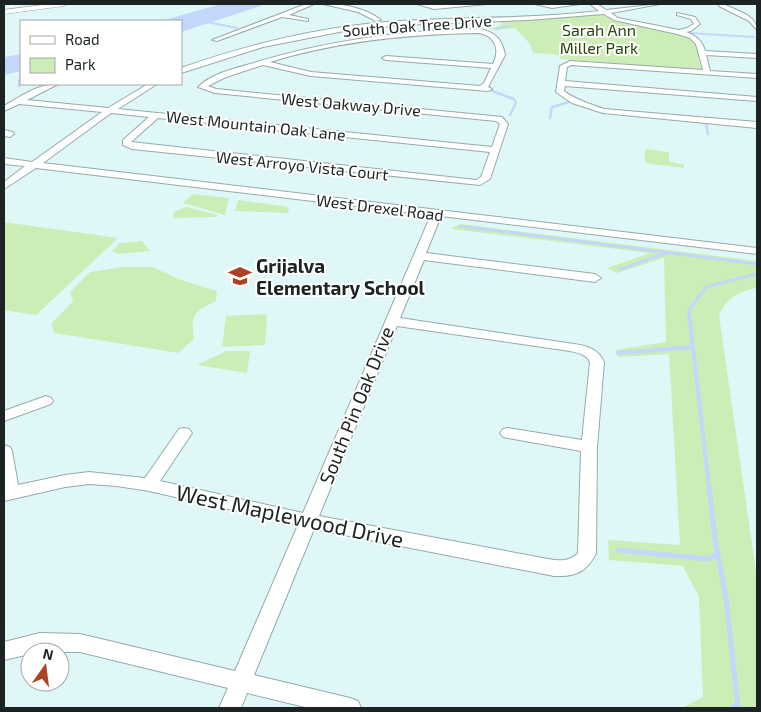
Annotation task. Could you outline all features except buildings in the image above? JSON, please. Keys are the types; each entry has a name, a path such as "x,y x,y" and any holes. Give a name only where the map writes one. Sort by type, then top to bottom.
{"main road":[{"path":"4,10 42,4"},
{"path":"4,10 64,4"}],"street":[{"path":"215,40 311,4"},
{"path":"326,4 360,11 378,20"},
{"path":"420,4 430,8 485,4 499,19"},
{"path":"542,5 577,4"},
{"path":"593,4 604,12 625,22 680,32 700,42 708,73"},
{"name":"South Oak Tree Drive","path":"182,71 207,61 281,40 323,32 398,23 604,12 657,4"},
{"path":"721,5 751,20 757,28"},
{"path":"679,14 693,18 697,24 689,30 680,32"},
{"path":"281,15 306,20"},
{"path":"242,29 262,33"},
{"path":"486,31 499,43 501,55 485,88 311,74 261,62 302,50 349,42 428,34 486,31"},
{"path":"428,34 434,41"},
{"path":"271,36 302,50"},
{"path":"703,53 757,56"},
{"path":"386,58 495,66"},
{"name":"West Oakway Drive","path":"261,62 209,82 201,88 502,119 505,123 496,150"},
{"path":"757,76 568,62 564,66 560,92 582,105 603,110 757,125"},
{"path":"561,83 757,99"},
{"path":"4,109 16,97 30,94 52,85"},
{"path":"4,186 110,110 151,85"},
{"name":"West Mountain Oak Lane","path":"16,97 110,110 496,150"},
{"name":"West Arroyo Vista Court","path":"156,115 122,144 482,184 496,150"},
{"name":"West Drexel Road","path":"4,161 757,251"},
{"name":"South Pin Oak Drive","path":"230,708 437,214"},
{"path":"420,256 595,278"},
{"path":"391,322 596,352 597,362 589,447 508,433"},
{"path":"4,416 46,401"},
{"path":"149,485 184,433"},
{"name":"West Maplewood Drive","path":"8,494 89,478 149,485 309,521 557,568 579,569 587,553 589,447"},
{"path":"4,450 8,494"},
{"path":"4,651 40,642 80,644 350,708"}],"green space":[{"name":"Sarah Ann Miller Park","path":"606,16 631,25 672,32 688,38 695,42 701,69 560,59 560,55 533,53 530,44 515,28 491,29 502,24 499,21"},
{"path":"645,149 669,152 669,161 684,165 684,168 645,163"},
{"path":"193,194 229,198 225,215 183,203"},
{"path":"238,200 289,207 288,213 235,211"},
{"path":"186,207 218,215 217,217 173,218 174,212"},
{"path":"4,222 118,238 36,315 4,310"},
{"path":"460,224 757,261 757,288 745,291 734,297 721,310 719,316 757,578 757,708 682,708 703,697 699,597 683,566 609,560 608,540 680,545 669,354 619,357 616,350 666,342 664,258 617,273 607,268 650,253 451,229"},
{"path":"142,241 150,251 119,254 112,251 120,243"},
{"path":"124,267 153,267 178,279 217,291 216,301 202,308 195,315 193,324 194,339 178,353 55,333 51,324 73,301 70,292 90,272"},
{"path":"267,314 265,345 222,347 226,316"},
{"path":"226,351 250,351 247,373 197,365"}],"water":[{"path":"221,4 267,4 182,32 182,20 165,20"},
{"path":"20,54 20,71 4,75 4,57"}],"waterway":[{"path":"207,22 237,28"},
{"path":"496,29 509,26"},
{"path":"689,33 754,37"},
{"path":"19,86 20,78"},
{"path":"492,91 514,99 516,103 510,115"},
{"path":"550,118 552,107 569,102"},
{"path":"706,123 708,134"},
{"path":"460,226 757,264"},
{"path":"621,269 666,253"},
{"path":"689,313 689,310 706,287 757,274"},
{"path":"689,313 693,347"},
{"path":"618,353 693,347"},
{"path":"693,347 709,487"},
{"path":"709,486 718,554"},
{"path":"618,550 708,559 718,554"},
{"path":"718,554 726,598 738,705"},
{"path":"730,708 738,705"}],"place":[{"name":"Grijalva Elementary School","path":"240,276"}]}
